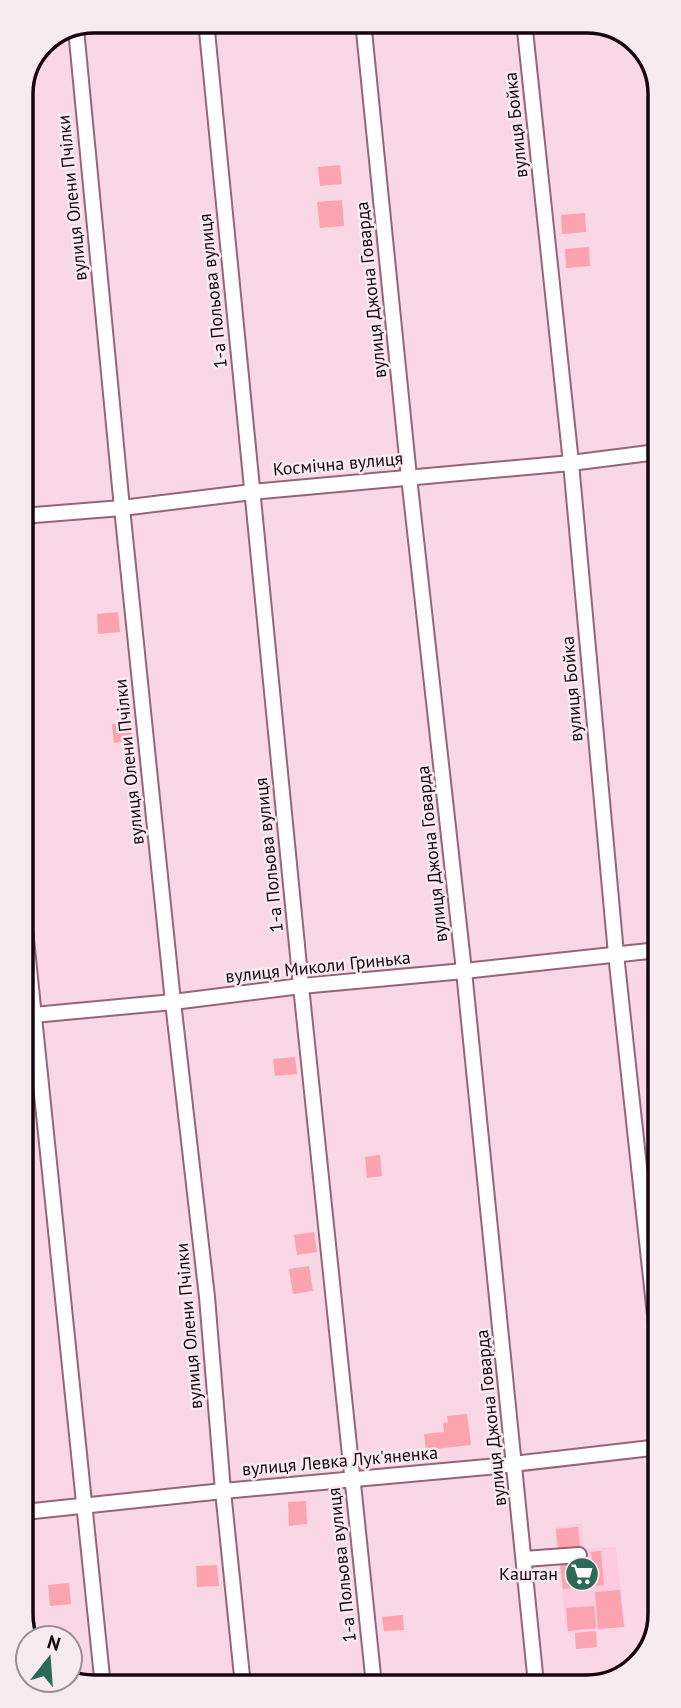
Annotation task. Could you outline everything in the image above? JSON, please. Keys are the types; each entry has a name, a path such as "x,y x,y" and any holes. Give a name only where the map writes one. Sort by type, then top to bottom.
{"street":[{"name":"1-а Польова вулиця","path":"207,33 372,1675"},
{"name":"вулиця Джона Говарда","path":"364,33 409,477 464,971 535,1675"},
{"name":"вулиця Бойка","path":"525,33 571,463 616,954 648,1250"},
{"name":"вулиця Олени Пчілки","path":"77,36 173,1002 207,1297 242,1675"},
{"name":"Космічна вулиця","path":"33,515 648,453"},
{"name":"вулиця Миколи Гринька","path":"33,1016 648,951"},
{"path":"33,1059 102,1675"},
{"name":"вулиця Левка Лук'яненка","path":"33,1511 648,1448"},
{"path":"524,1559 579,1555"}],"shaded area":[{"path":"582,1524 585,1549 616,1547 625,1627 567,1633 555,1527"}],"building":[{"path":"340,165 342,184 320,186 318,167"},
{"path":"342,200 344,226 320,228 317,202"},
{"path":"585,213 586,232 562,234 561,215"},
{"path":"589,247 590,266 566,268 565,249"},
{"path":"118,612 120,632 98,634 97,614"},
{"path":"130,722 132,740 114,743 112,724"},
{"path":"295,1057 297,1074 275,1076 273,1059"},
{"path":"380,1155 382,1176 367,1178 365,1157"},
{"path":"314,1232 317,1252 297,1255 294,1235"},
{"path":"309,1266 313,1291 293,1294 289,1269"},
{"path":"467,1414 471,1445 426,1450 424,1434 444,1432 443,1423 448,1422 447,1416"},
{"path":"306,1501 307,1524 289,1526 288,1502"},
{"path":"578,1527 580,1547 558,1550 556,1529"},
{"name":"Каштан","path":"601,1551 604,1585 563,1589 560,1562 592,1559 591,1552"},
{"path":"217,1565 219,1586 197,1587 196,1566"},
{"path":"69,1583 71,1604 50,1606 48,1585"},
{"path":"620,1590 624,1627 598,1629 595,1592"},
{"path":"594,1606 596,1628 568,1631 566,1608"},
{"path":"403,1615 404,1630 384,1631 382,1617"},
{"path":"596,1631 597,1647 576,1649 575,1633"}],"place":[{"name":"Каштан","path":"582,1574"}]}
